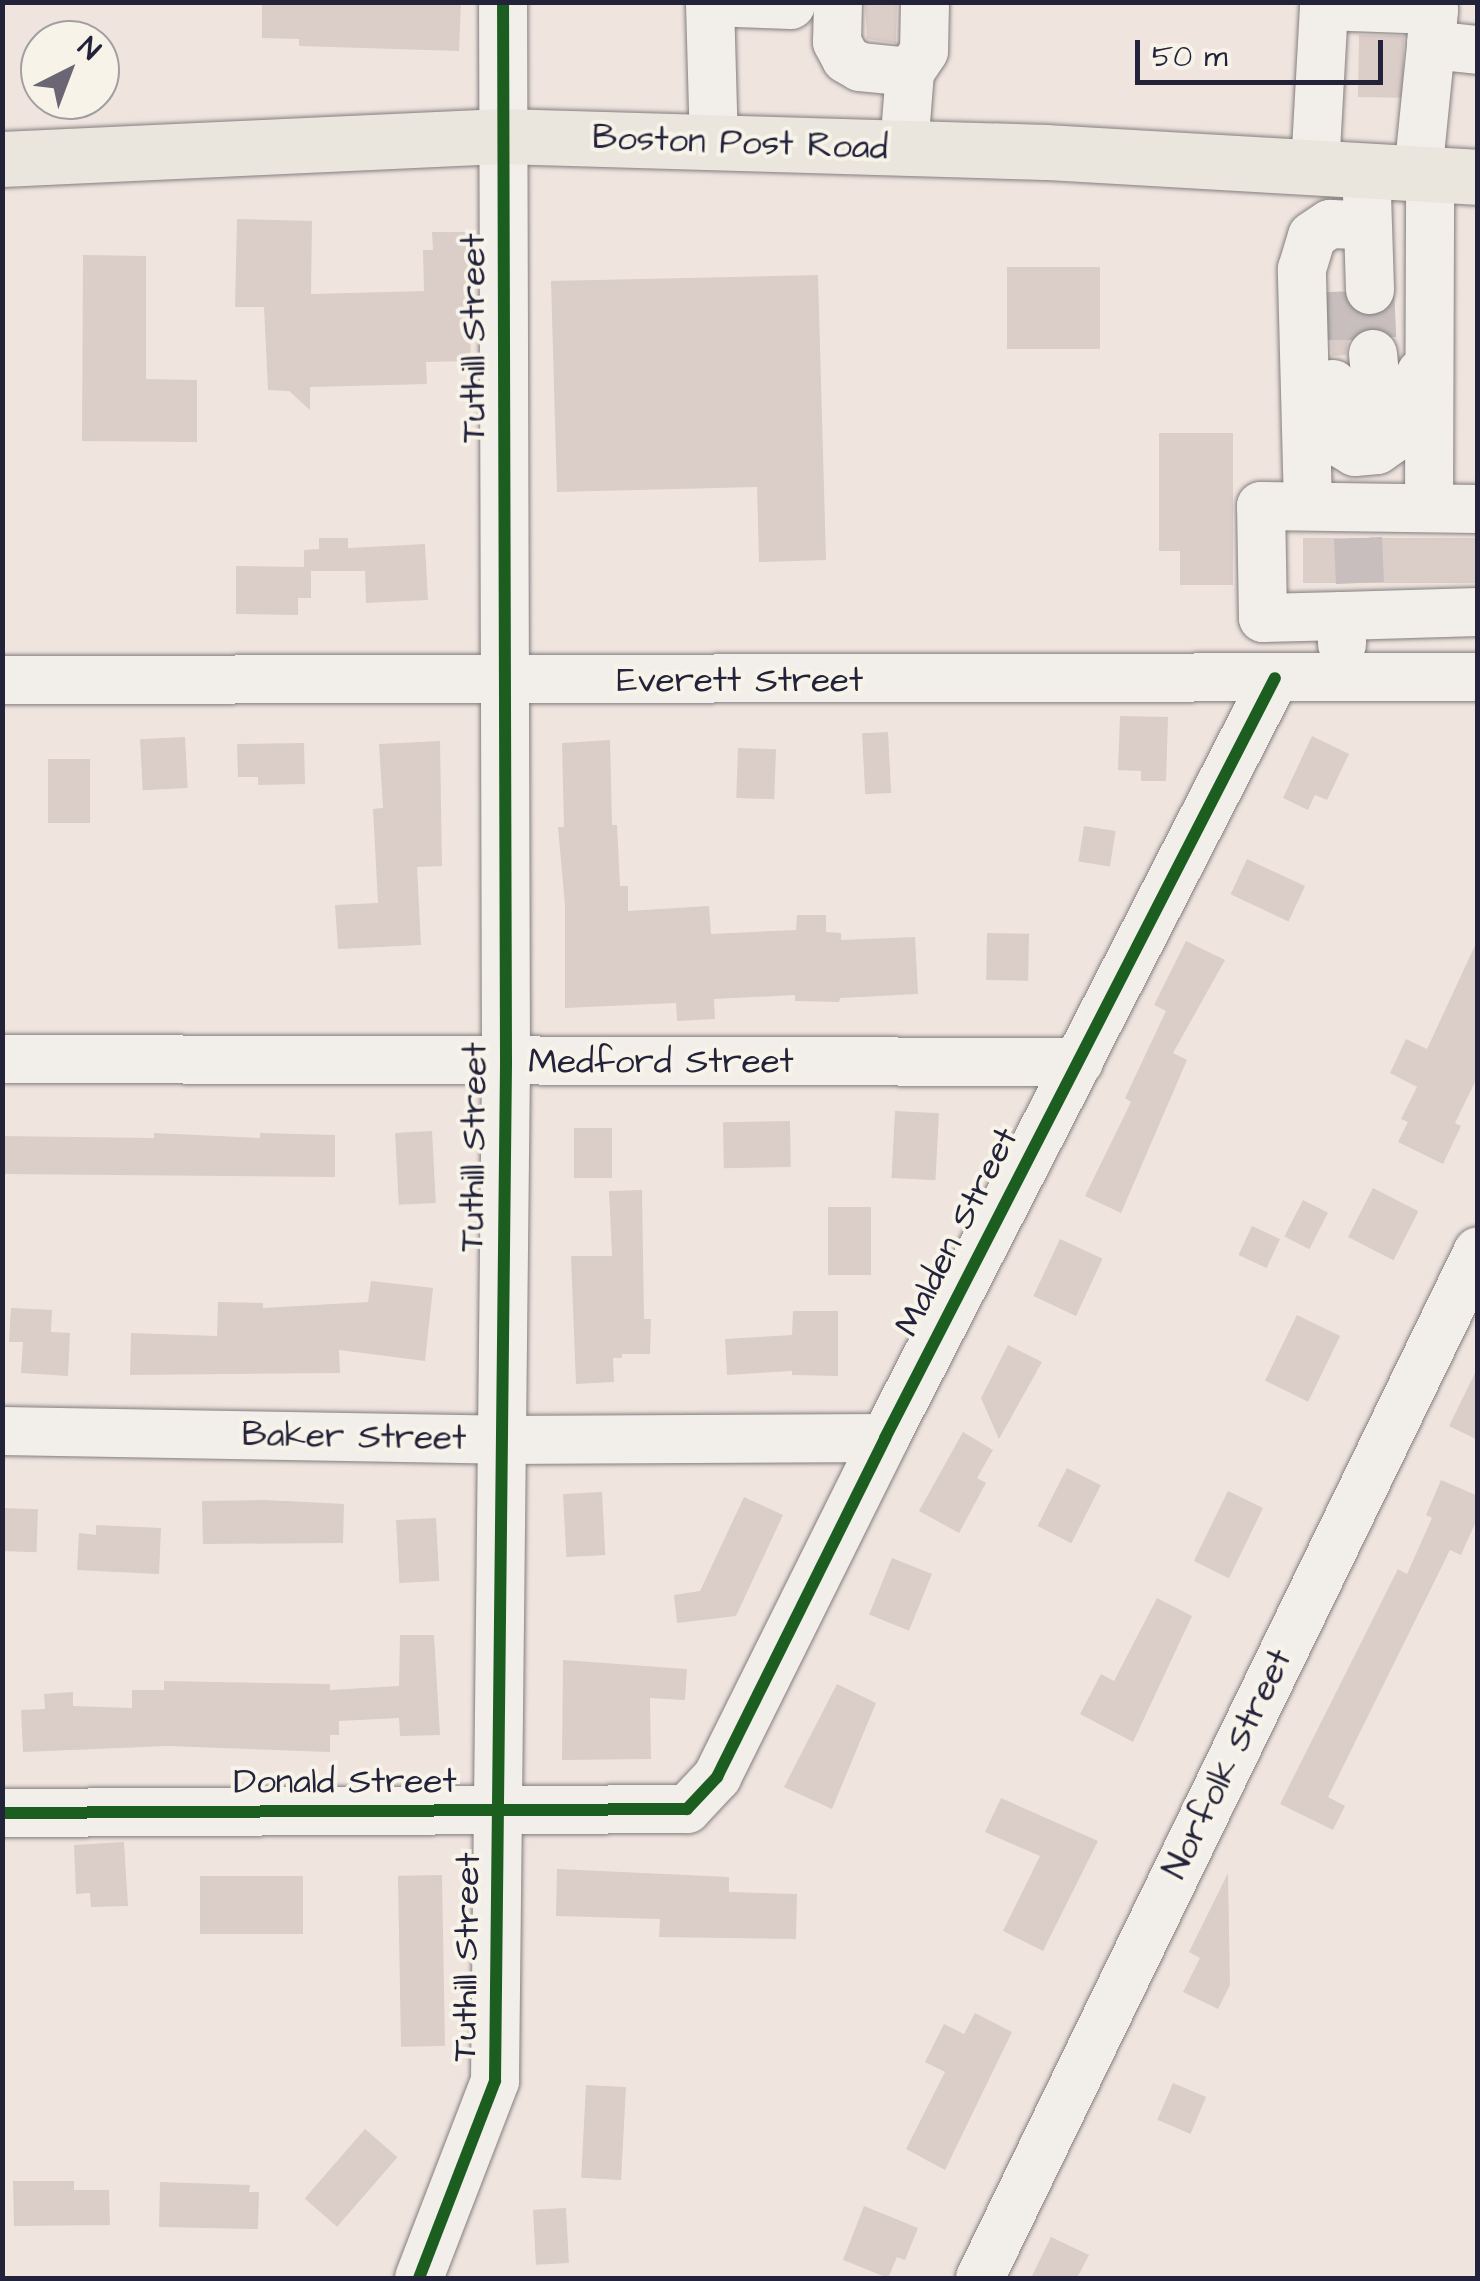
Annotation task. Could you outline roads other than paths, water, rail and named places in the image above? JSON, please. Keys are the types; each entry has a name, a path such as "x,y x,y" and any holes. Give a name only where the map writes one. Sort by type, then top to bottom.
{"main road":[{"name":"Boston Post Road","path":"2,159 502,136 904,148 1390,172"}],"street":[{"name":"Tuthill Street","path":"418,2278 495,2081 506,1062 503,2"},
{"path":"714,142 710,2 791,5"},
{"path":"838,2 837,42 846,60 860,67 910,72"},
{"path":"904,148 910,72 924,51 925,2"},
{"path":"1429,508 1430,351 1390,172 1324,6 1434,10 1431,45 1390,172 1348,224 1312,236 1302,269 1308,506 1355,572 1478,612"},
{"path":"1431,45 1478,50"},
{"path":"1348,224 1351,291"},
{"path":"1333,384 1331,420 1340,442 1355,452 1376,450 1396,430 1430,351"},
{"path":"1373,354 1379,415 1396,430"},
{"path":"1308,506 1262,506 1262,618 1355,572 1429,508 1478,509"},
{"path":"1342,678 1355,572"},
{"name":"Everett Street","path":"2,680 506,682 1478,677"},
{"name":"Malden Street","path":"687,1808 717,1777 885,1438 1274,678"},
{"name":"Medford Street","path":"2,1059 1078,1062"},
{"name":"Norfolk Street","path":"980,2278 1478,1251"},
{"name":"Baker Street","path":"2,1431 499,1440 885,1438"},
{"name":"Donald Street","path":"2,1813 687,1808"}],"tunnel":[{"path":"1370,290 1373,354"},
{"path":"1331,292 1333,384"},
{"path":"1358,538 1360,583"}]}
